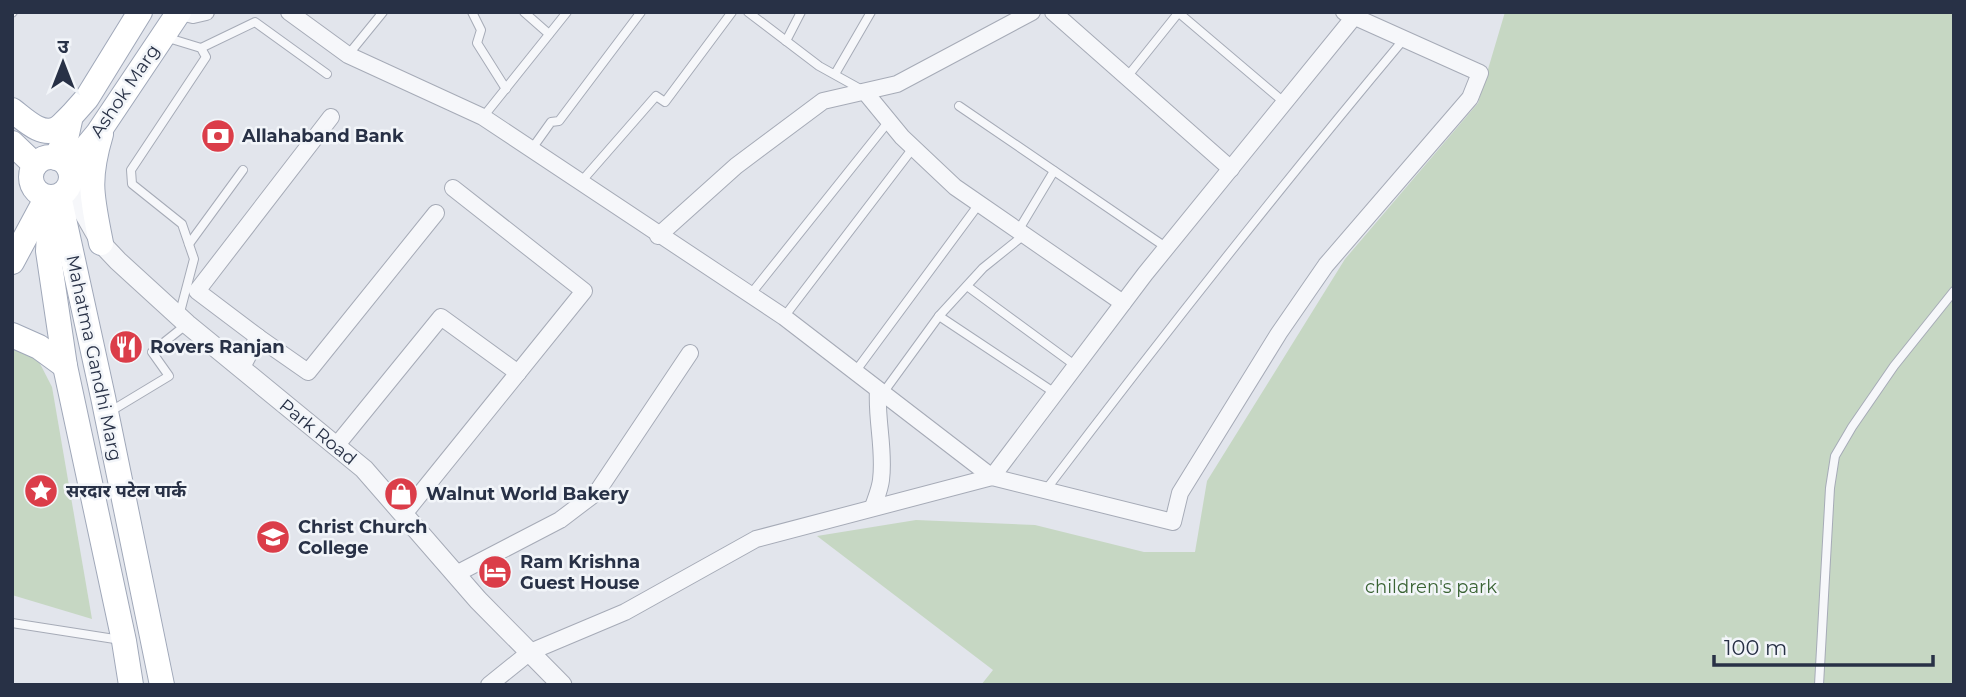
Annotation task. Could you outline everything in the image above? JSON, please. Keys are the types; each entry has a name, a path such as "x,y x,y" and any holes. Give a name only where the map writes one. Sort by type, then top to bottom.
{"main road":[{"name":"Ashok Marg","path":"12,262 53,182 71,116 87,98 140,12"},
{"name":"Ashok Marg","path":"12,226 98,133 179,12"},
{"path":"12,110 33,127 52,130 71,116"},
{"path":"102,243 91,192 92,164 105,120"},
{"path":"12,143 53,182"},
{"name":"Mahatma Gandhi Marg","path":"53,182 48,251 65,366 131,685"},
{"name":"Mahatma Gandhi Marg","path":"53,182 107,414 162,685"},
{"path":"12,335 39,347 65,366"}],"street":[{"path":"179,12 193,15 206,12"},
{"path":"289,12 348,55 483,117 658,236 784,317 992,477 1173,522 1180,493 1286,322 1326,265 1469,98 1480,73 1352,14 1285,103 1123,303 992,477 756,539 625,612 530,652 489,685"},
{"path":"658,236 736,166 823,102 897,84 1032,12"},
{"path":"1053,12 1231,169"},
{"path":"865,92 913,148 955,187 1123,303"},
{"path":"331,117 197,291 307,372 436,213"},
{"name":"Park Road","path":"53,182 118,261 183,320 364,469 456,574 562,685"},
{"path":"404,514 584,291 453,188"},
{"path":"336,446 441,317 518,373"},
{"path":"241,369 258,337"},
{"path":"456,574 561,520 597,492 690,353"},
{"path":"873,507 881,482 882,448 876,411 881,392"}],"lane":[{"path":"348,55 383,12"},
{"path":"472,12 481,30 477,43 506,89"},
{"path":"524,12 549,34"},
{"path":"483,117 567,12"},
{"path":"531,151 551,122 559,121 641,12"},
{"path":"580,183 656,96 665,102 732,12"},
{"path":"748,12 786,41 865,92"},
{"path":"786,41 801,12"},
{"path":"835,74 872,12"},
{"path":"1126,77 1179,13 1285,103"},
{"path":"162,36 201,48 255,22 327,74"},
{"path":"1045,491 1171,325 1404,39"},
{"path":"107,414 169,376 152,352 183,320 194,260 182,223 132,184 131,170 206,57 201,48"},
{"path":"959,106 1167,248"},
{"path":"750,295 889,121"},
{"path":"784,317 913,148"},
{"path":"189,244 243,170"},
{"path":"881,392 939,316 1021,233 1054,171"},
{"path":"855,372 979,204"},
{"path":"967,285 1076,366"},
{"path":"1819,685 1830,488 1835,456 1894,366 1954,291"},
{"path":"939,316 1055,393"},
{"path":"12,623 124,641"}],"green space":[{"name":"children's park","path":"1505,12 1954,12 1954,685 981,685 993,670 817,536 916,520 1035,525 1144,552 1195,552 1207,481 1345,259 1478,103"},
{"name":"सरदार पटेल पार्क","path":"12,339 33,350 52,387 92,619 12,595"}],"place":[{"name":"Allahaband Bank","path":"218,136"},
{"name":"Rovers Ranjan","path":"126,347"},
{"name":"सरदार पटेल पार्क","path":"41,491"},
{"name":"Walnut World Bakery","path":"401,494"},
{"name":"Christ Church College","path":"273,537"},
{"name":"Ram Krishna Guest House","path":"495,572"}]}
